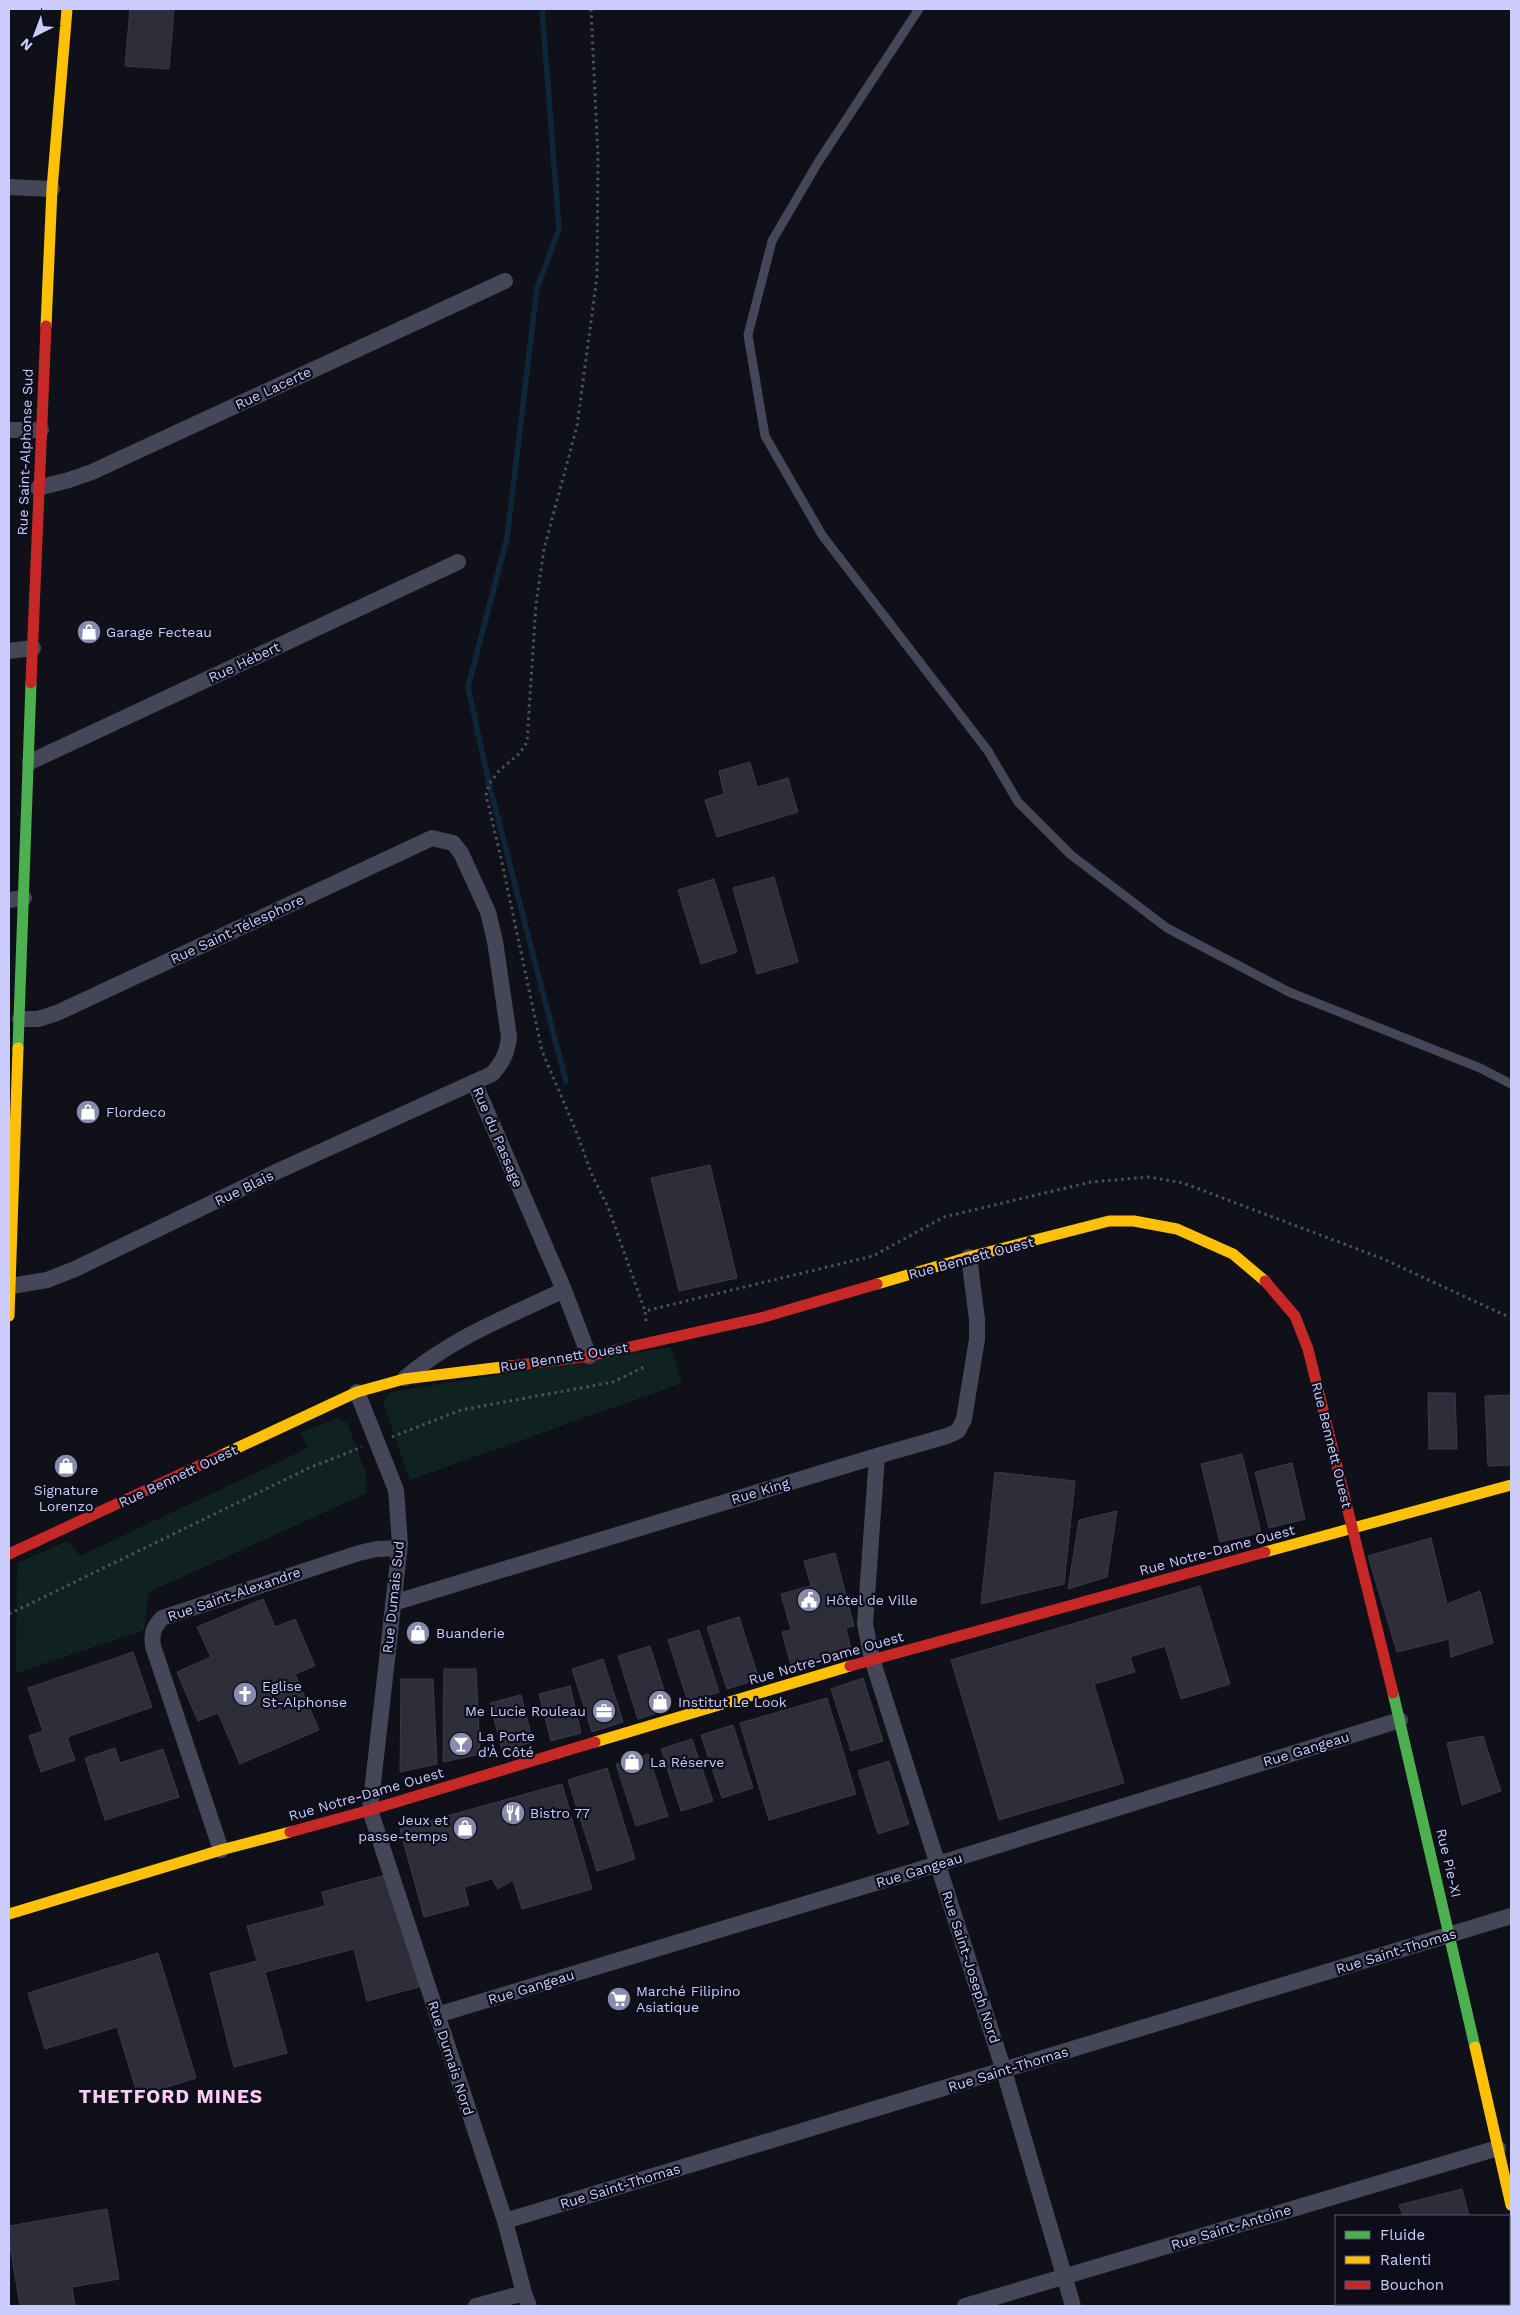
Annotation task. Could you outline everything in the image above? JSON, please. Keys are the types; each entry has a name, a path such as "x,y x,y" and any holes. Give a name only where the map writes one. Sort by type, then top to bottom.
{"street":[{"name":"Rue Saint-Alphonse Sud","path":"9,1316 11,1286 12,1133 20,1019 16,899 30,762 38,488 52,189 66,9"},
{"path":"9,187 52,189"},
{"name":"Rue Lacerte","path":"38,488 92,472 504,281"},
{"path":"9,430 41,430"},
{"name":"Rue Hébert","path":"30,762 458,562"},
{"path":"9,651 33,648"},
{"name":"Rue Saint-Télesphore","path":"20,1019 38,1019 57,1013 432,838 453,842"},
{"name":"Rue du Passage","path":"453,842 461,853 488,912 495,941 508,1037 507,1052 501,1064 492,1074 474,1082 564,1290 589,1356"},
{"name":"Rue Blais","path":"11,1286 47,1280 75,1269 278,1171 474,1082"},
{"name":"Rue Bennett Ouest","path":"9,1554 357,1392 404,1379 589,1356 764,1317 969,1257 1109,1221 1134,1221 1177,1229 1233,1254 1270,1285 1295,1316 1308,1349 1353,1529"},
{"name":"Rue King","path":"393,1603 958,1432 964,1419 977,1340 977,1319 969,1257"},
{"name":"Rue Bennett Ouest","path":"404,1379 426,1360 460,1339 564,1290"},
{"name":"Rue Dumais Sud","path":"357,1392 396,1490 399,1548 370,1810"},
{"name":"Rue Saint-Joseph Nord","path":"877,1456 865,1624 872,1659 1004,2071 1073,2306"},
{"name":"Rue Notre-Dame Ouest","path":"9,1914 221,1850 370,1810 872,1659 1511,1485"},
{"name":"Rue Pie-XI","path":"1353,1529 1400,1720 1511,2205"},
{"name":"Rue Saint-Alexandre","path":"221,1850 153,1646 154,1626 162,1618 359,1553 377,1549 399,1548"},
{"name":"Rue Gangeau","path":"437,2015 938,1864 1400,1720"},
{"name":"Rue Dumais Nord","path":"370,1810 505,2220 526,2300"},
{"name":"Rue Saint-Thomas","path":"505,2220 1004,2071 1511,1916"},
{"name":"Rue Saint-Antoine","path":"964,2306 1498,2148"},
{"path":"476,2306 526,2300"}],"lane":[{"path":"919,9 817,164 772,240 748,335 765,436 822,535 988,751 1018,802 1071,855 1167,928 1289,992 1480,1068 1511,1084"}],"path":[{"path":"591,9 598,156 597,278 581,400 577,426 544,549 536,604 527,742 520,753 499,771 489,784 486,795 542,1051 576,1131 592,1175 608,1207 645,1311"}],"green space":[{"path":"671,1347 682,1383 410,1480 383,1402 390,1392"},
{"path":"337,1418 347,1423 366,1473 367,1493 149,1592 144,1630 16,1673 17,1563 68,1541 80,1556 308,1448 301,1433"}],"building":[{"path":"130,9 174,9 169,69 125,66"},
{"path":"750,762 757,787 788,778 798,812 717,837 705,800 724,794 719,771"},
{"path":"774,877 798,962 757,974 733,888"},
{"path":"714,879 737,952 701,964 678,890"},
{"path":"710,1165 737,1278 679,1291 651,1178"},
{"path":"1428,1393 1455,1393 1457,1449 1429,1449"},
{"path":"1511,1395 1511,1465 1488,1466 1485,1396"},
{"path":"1242,1454 1261,1533 1220,1542 1201,1464"},
{"path":"1292,1463 1305,1519 1269,1528 1255,1472"},
{"path":"995,1472 1075,1481 1064,1584 981,1604"},
{"path":"1117,1511 1107,1577 1068,1589 1079,1520"},
{"path":"1431,1538 1447,1604 1480,1591 1493,1643 1451,1657 1449,1639 1397,1652 1368,1556"},
{"path":"835,1553 854,1626 846,1628 851,1650 791,1666 782,1632 791,1630 781,1594 811,1586 804,1561"},
{"path":"1200,1586 1230,1684 1181,1699 1165,1646 1130,1657 1135,1672 1094,1684 1124,1783 999,1820 951,1660"},
{"name":"Eglise St-Alphonse","path":"263,1599 275,1627 295,1619 315,1666 295,1674 319,1730 240,1764 218,1713 198,1721 177,1672 211,1657 197,1627"},
{"path":"739,1617 759,1679 727,1689 707,1627"},
{"path":"699,1630 719,1692 688,1702 668,1640"},
{"path":"650,1646 670,1709 638,1719 618,1656"},
{"path":"133,1652 152,1707 67,1737 75,1760 41,1772 29,1736 43,1731 28,1688"},
{"path":"603,1659 623,1722 592,1732 572,1669"},
{"path":"444,1669 476,1669 480,1754 443,1762"},
{"path":"863,1678 883,1741 851,1751 831,1689"},
{"path":"401,1679 433,1679 437,1764 400,1772"},
{"path":"570,1686 581,1733 551,1741 539,1694"},
{"path":"521,1695 533,1742 502,1750 490,1703"},
{"path":"827,1698 856,1794 769,1820 740,1723"},
{"path":"733,1725 753,1788 722,1798 701,1735"},
{"path":"1483,1736 1501,1791 1462,1805 1447,1743"},
{"path":"692,1739 713,1801 681,1811 661,1749"},
{"path":"115,1748 120,1763 163,1749 179,1797 105,1820 85,1758"},
{"path":"648,1754 668,1816 636,1826 616,1764"},
{"path":"889,1761 909,1824 878,1834 858,1771"},
{"path":"607,1768 635,1859 597,1871 568,1780"},
{"path":"562,1784 592,1889 522,1909 513,1880 498,1889 492,1879 464,1887 469,1905 424,1917 400,1829"},
{"path":"390,1874 419,1987 367,2001 354,1949 265,1972 287,2053 234,2067 210,1973 257,1961 247,1926 325,1906 322,1892"},
{"path":"158,1953 196,2078 138,2096 117,2027 45,2049 28,1993"},
{"path":"1462,2189 1469,2215 1403,2215 1399,2205"},
{"path":"107,2209 119,2279 72,2287 75,2306 20,2306 9,2240 9,2226"},
{"path":"1426,2305 1492,2306 1426,2306"}],"waterway":[{"path":"542,9 559,229 537,288 507,538 468,687 489,784 566,1082"}],"traffic: fast":[{"path":"18,1048 31,683"},
{"path":"1393,1693 1475,2047"}],"traffic: slow":[{"path":"46,326 52,189 67,9"},
{"path":"9,1316 18,1048"},
{"path":"877,1284 969,1257 1109,1221 1134,1221 1177,1229 1233,1254 1265,1281"},
{"path":"222,1455 357,1392 404,1379 511,1366"},
{"path":"1265,1552 1511,1485"},
{"path":"595,1742 850,1666"},
{"path":"9,1914 221,1850 290,1832"},
{"path":"1475,2047 1511,2205"}],"traffic: jam":[{"path":"31,683 46,326"},
{"path":"1265,1281 1295,1316 1308,1349 1393,1693"},
{"path":"511,1366 589,1356 764,1317 877,1284"},
{"path":"9,1554 222,1455"},
{"path":"850,1666 1265,1552"},
{"path":"290,1832 370,1810 595,1742"}],"place":[{"name":"Garage Fecteau","path":"89,632"},
{"name":"Flordeco","path":"88,1112"},
{"name":"Signature Lorenzo","path":"66,1466"},
{"name":"Hôtel de Ville","path":"809,1600"},
{"name":"Buanderie","path":"418,1633"},
{"name":"Eglise St-Alphonse","path":"245,1694"},
{"name":"Institut Le Look","path":"660,1702"},
{"name":"Me Lucie Rouleau","path":"604,1711"},
{"name":"La Porte d'À Côté","path":"461,1744"},
{"name":"La Réserve","path":"632,1762"},
{"name":"Bistro 77","path":"513,1813"},
{"name":"Jeux et passe-temps","path":"465,1828"},
{"name":"Marché Filipino Asiatique","path":"619,1999"}],"district":[{"name":"THETFORD MINES","path":"171,2096"}]}
